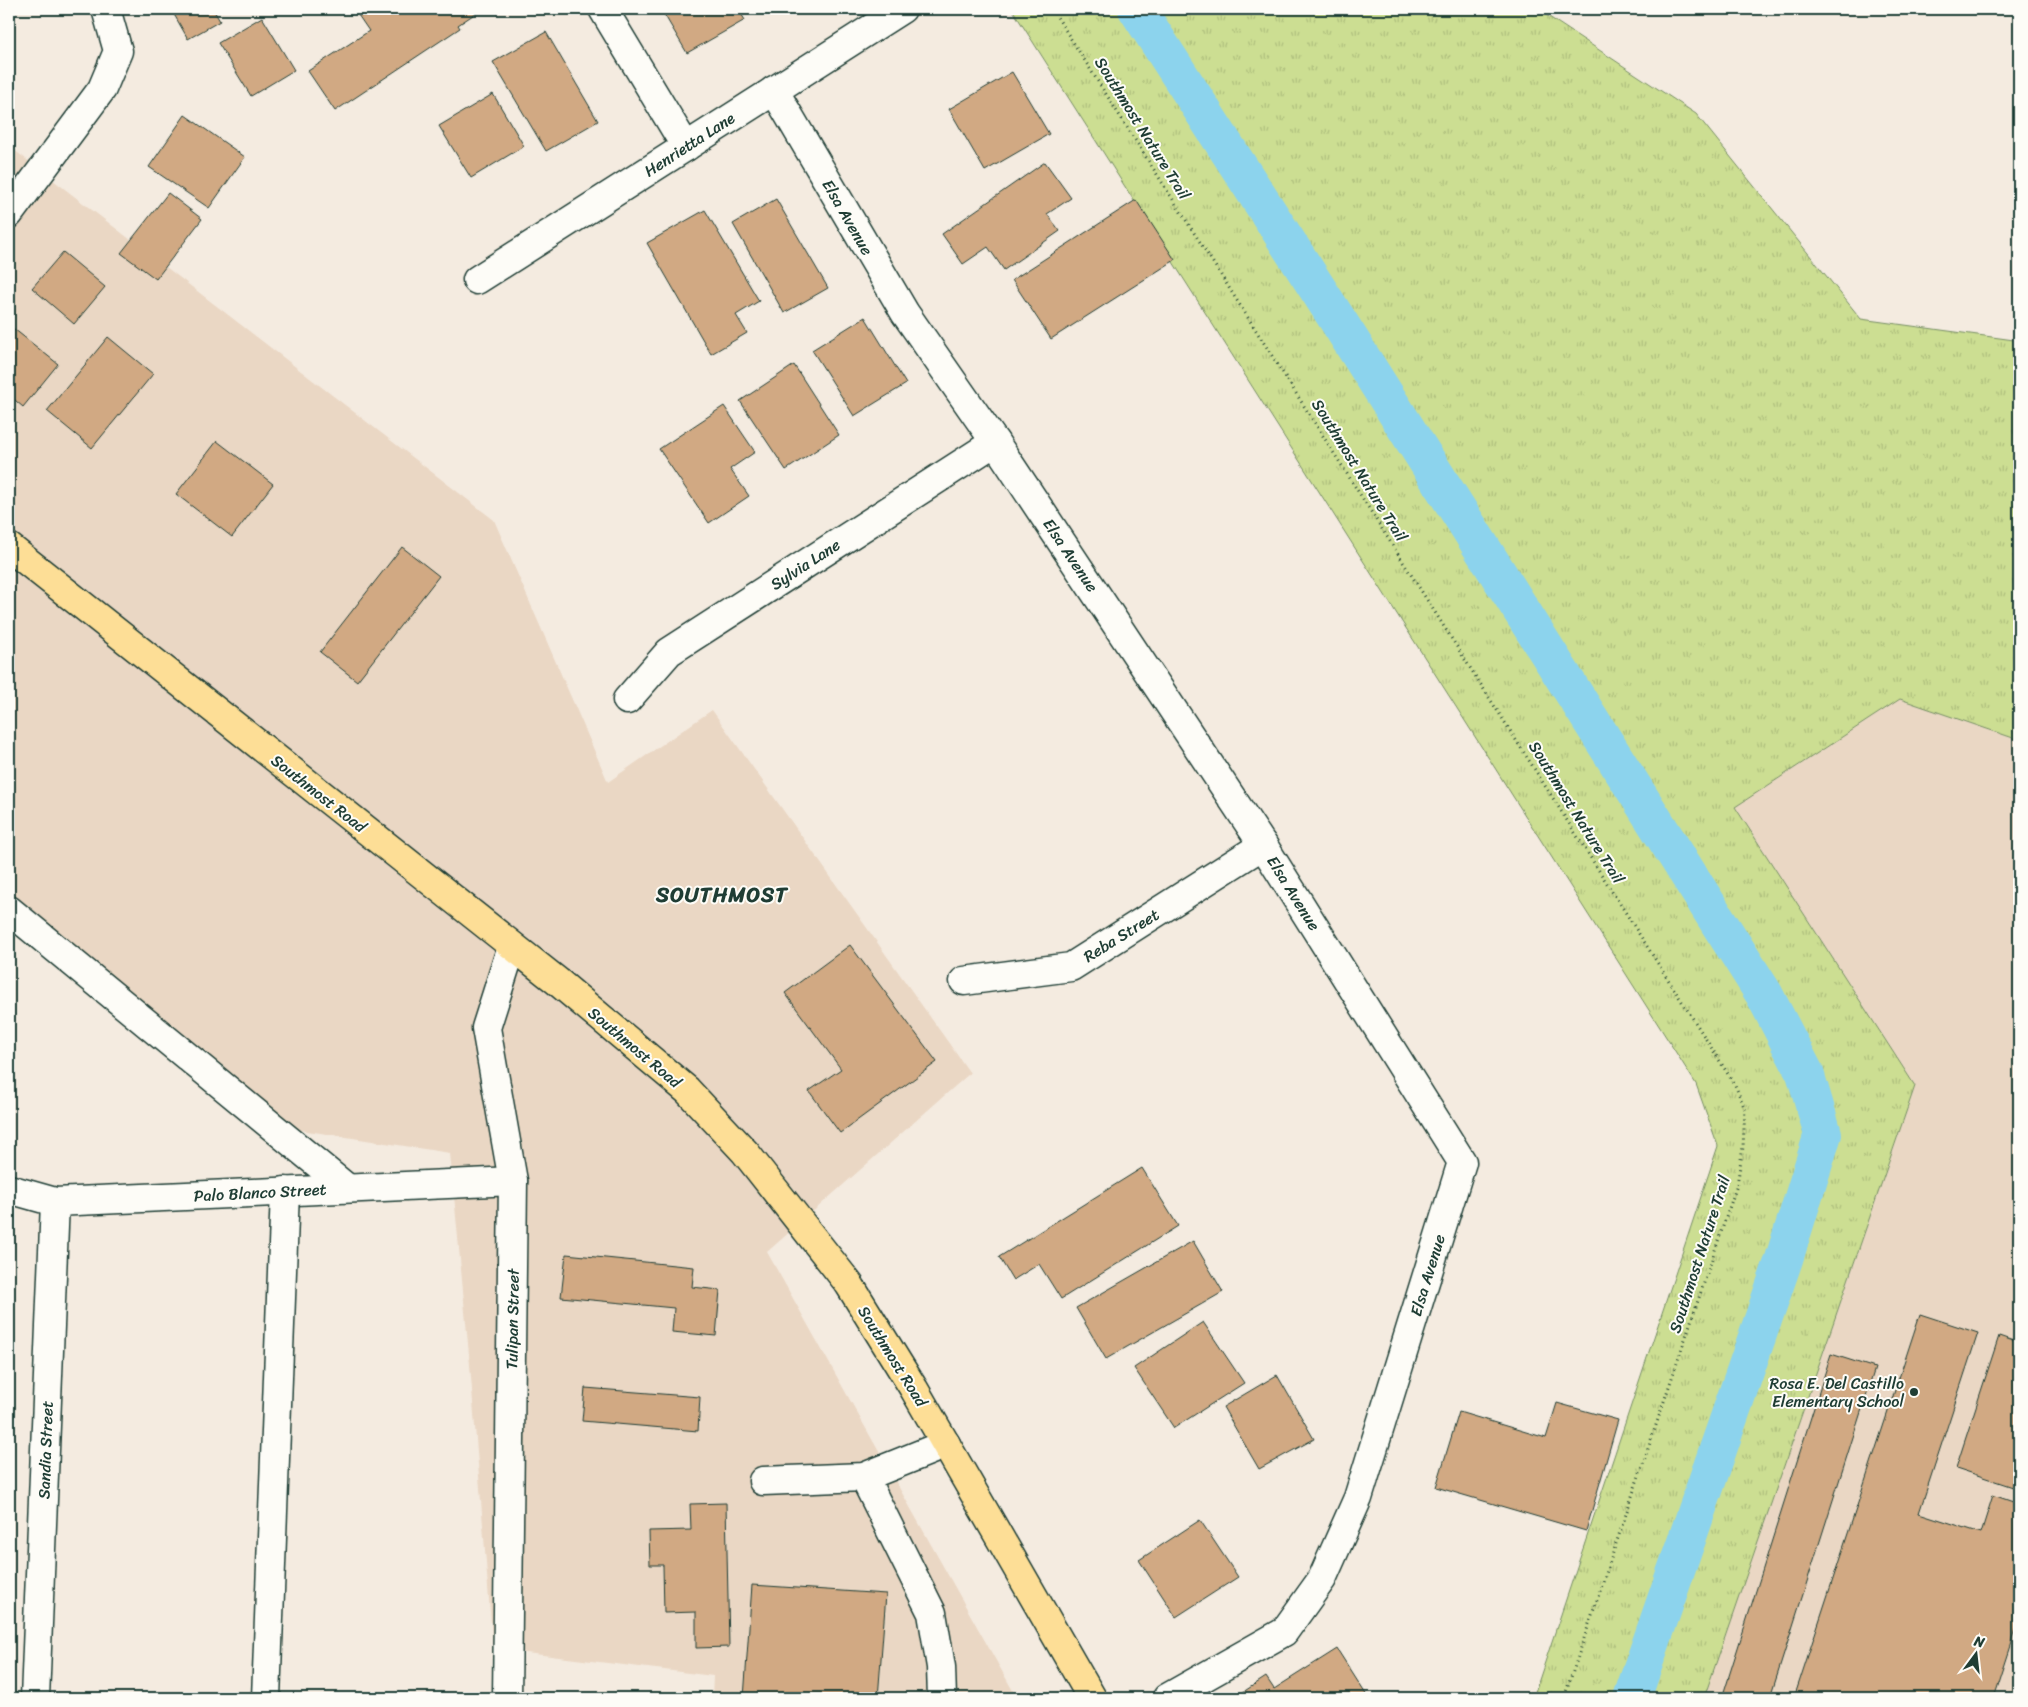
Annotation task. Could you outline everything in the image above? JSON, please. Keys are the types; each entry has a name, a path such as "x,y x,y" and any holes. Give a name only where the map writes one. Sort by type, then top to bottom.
{"main road":[{"name":"Southmost Road","path":"9,547 512,946 687,1090 745,1152 849,1284 914,1389 1092,1698"}],"street":[{"path":"9,214 102,90 118,51 106,9"},
{"path":"603,9 686,147"},
{"name":"Henrietta Lane","path":"477,280 902,9"},
{"name":"Elsa Avenue","path":"774,90 905,313 995,442 1263,845 1462,1162 1358,1498 1322,1579 1284,1632 1167,1698"},
{"name":"Sylvia Lane","path":"627,700 669,652 995,442"},
{"name":"Reba Street","path":"964,981 1071,967 1263,845"},
{"path":"9,910 347,1188"},
{"name":"Tulipan Street","path":"506,1698 513,1181 486,1028 512,946"},
{"name":"Palo Blanco Street","path":"9,1189 55,1202 513,1181"},
{"path":"266,1698 285,1191"},
{"name":"Sandia Street","path":"35,1698 55,1202"},
{"path":"763,1481 864,1477 946,1444"},
{"path":"864,1477 932,1613 941,1667 942,1698"}],"path":[{"name":"Southmost Nature Trail","path":"1052,9 1735,1085 1745,1109 1743,1147 1737,1185 1564,1698"}],"shaded area":[{"path":"9,146 494,520 608,782 712,710 970,1073 767,1252 1017,1698 712,1698 713,1676 493,1649 470,1365 450,1153 249,1122 9,918"},
{"name":"Rosa E. Del Castillo Elementary School","path":"1900,699 2019,740 2019,1698 1704,1698 1915,1086 1735,807"}],"green space":[{"path":"1012,9 1537,9 1696,114 1861,319 2014,340 2019,334 2019,740 1900,699 1735,807 1915,1086 1704,1698 1533,1698 1718,1146 1696,1084"}],"building":[{"path":"171,9 213,9 220,21 188,39"},
{"path":"346,9 482,9 458,25 460,28 335,111 308,71 369,31 356,12 350,15"},
{"path":"661,9 738,9 745,20 687,53"},
{"path":"262,17 294,70 251,96 218,43"},
{"path":"546,32 598,121 546,151 493,62"},
{"path":"1012,72 1049,134 985,171 949,109"},
{"path":"493,94 524,146 471,178 439,126"},
{"path":"185,115 245,157 209,208 149,167"},
{"path":"1045,162 1071,198 1047,214 1060,231 1004,270 988,247 963,264 942,234"},
{"path":"168,193 202,219 156,279 121,253"},
{"path":"776,199 828,288 784,313 733,224"},
{"path":"1136,200 1175,260 1051,339 1012,280"},
{"path":"705,210 759,301 736,315 747,333 711,354 647,243"},
{"path":"63,252 105,287 74,324 32,288"},
{"path":"865,317 906,384 854,416 812,350"},
{"path":"9,325 58,364 23,407 9,395"},
{"path":"108,337 153,374 92,448 47,411"},
{"path":"794,365 839,435 786,470 740,401"},
{"path":"724,406 755,452 730,469 749,496 709,523 659,449"},
{"path":"217,441 273,484 232,537 176,494"},
{"path":"402,547 439,576 357,681 320,652"},
{"path":"850,945 937,1062 840,1133 809,1091 841,1069 785,993"},
{"path":"1142,1168 1178,1226 1061,1299 1039,1264 1013,1280 999,1257"},
{"path":"1193,1241 1223,1292 1106,1359 1076,1308"},
{"path":"566,1254 694,1267 692,1287 720,1290 716,1336 672,1332 674,1308 561,1297"},
{"path":"1920,1314 1978,1333 1919,1513 1981,1533 1993,1495 2019,1504 2019,1621 1994,1698 1794,1698"},
{"path":"1203,1322 1244,1383 1174,1428 1134,1368"},
{"path":"1999,1336 2019,1343 2019,1489 1956,1468"},
{"path":"1831,1354 1875,1368 1770,1698 1722,1698"},
{"path":"1277,1375 1314,1439 1259,1469 1223,1407"},
{"path":"585,1388 700,1397 698,1431 582,1421"},
{"path":"1557,1403 1618,1420 1586,1531 1436,1487 1459,1412 1546,1438"},
{"path":"726,1503 729,1647 696,1648 696,1612 664,1613 663,1565 650,1565 649,1531 691,1530 690,1504"},
{"path":"1200,1520 1238,1577 1176,1617 1139,1560"},
{"path":"752,1585 886,1594 878,1698 744,1698"},
{"path":"1337,1649 1367,1696 1364,1698 1238,1698 1237,1696 1266,1677 1274,1689"}],"waterway":[{"path":"1137,9 1337,319 1764,994 1805,1073 1823,1134 1784,1259 1632,1698"}],"place":[{"name":"Rosa E. Del Castillo Elementary School","path":"1914,1392"}],"district":[{"name":"SOUTHMOST","path":"722,895"}]}
